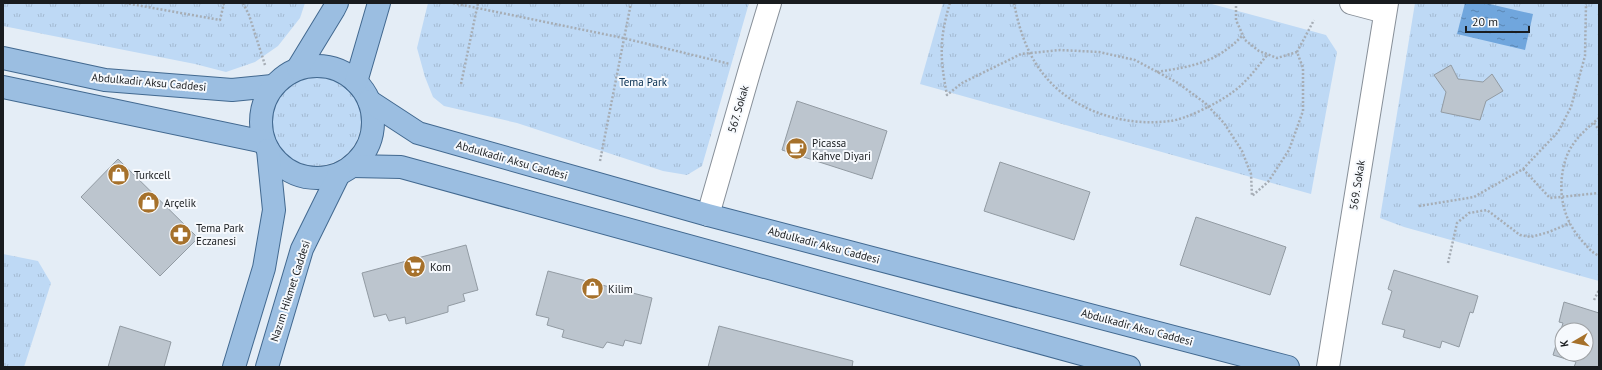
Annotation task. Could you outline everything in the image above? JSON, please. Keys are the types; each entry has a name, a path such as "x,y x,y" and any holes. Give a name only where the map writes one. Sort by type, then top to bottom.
{"main road":[{"path":"234,367 264,268 274,210 266,146 260,123 263,103 272,86 298,68 337,3"},
{"path":"356,82 379,3"},
{"name":"Abdulkadir Aksu Caddesi","path":"3,58 104,80 232,90 272,86"},
{"path":"298,68 318,65 339,70 356,82 369,101 373,119 371,136 364,153 346,170"},
{"path":"3,87 266,146 278,163 292,172 307,178 323,178 346,170 401,167 1129,367"},
{"name":"Abdulkadir Aksu Caddesi","path":"369,101 418,133 708,215 1288,367"},
{"name":"Nazım Hikmet Caddesi","path":"267,367 302,249 346,170"}],"street":[{"name":"567. Sokak","path":"708,215 770,3"},
{"path":"1351,3 1386,8"},
{"name":"569. Sokak","path":"1328,367 1386,8"}],"path":[{"path":"125,3 220,20 224,3"},
{"path":"243,3 249,16 272,86"},
{"path":"453,3 623,38 750,69"},
{"path":"461,84 478,3"},
{"path":"596,184 623,38 631,3"},
{"path":"950,3 943,25 942,38 942,67 947,95 962,83 1021,54 1060,50 1099,52 1135,60 1178,83 1208,107 1224,123 1242,151 1251,174 1252,196 1268,182 1289,150 1303,111 1303,68 1297,52"},
{"path":"1014,3 1019,26 1030,53 1044,75 1068,99 1094,112 1116,118 1170,122 1208,107 1230,94 1256,69 1267,55"},
{"path":"1419,206 1474,197 1524,169 1558,132 1570,107 1585,56 1586,3"},
{"path":"1236,6 1236,20 1245,40 1259,52 1277,58 1297,52 1314,20"},
{"path":"1157,72 1200,64 1231,48 1243,35"},
{"path":"1599,118 1580,134 1566,157 1561,184 1564,210 1575,234 1594,254 1599,256"},
{"path":"1594,123 1599,130"},
{"path":"1524,169 1550,198 1599,193"},
{"path":"1448,263 1457,222 1469,213 1487,210 1520,235 1531,237 1549,232 1570,223"},
{"path":"1594,300 1599,290"}],"green space":[{"path":"3,3 305,3 300,18 278,46 255,62 226,72 195,64 3,26"},
{"name":"Tema Park","path":"428,3 749,3 702,166 687,175 663,171 517,123 444,106 433,97 425,77 417,48"},
{"path":"943,3 1208,3 1326,35 1337,52 1311,194 920,84"},
{"path":"1415,3 1599,3 1599,281 1404,227 1380,218"},
{"path":"316,76 333,80 348,89 357,104 361,121 357,138 348,153 333,162 316,166 299,162 284,153 275,138 271,121 275,104 284,89 299,80"},
{"path":"3,254 38,261 51,283 24,367 3,367"}],"water":[{"path":"1465,3 1485,3 1533,14 1525,50 1457,34"}],"building":[{"path":"1451,65 1458,79 1483,82 1492,74 1503,91 1486,101 1480,120 1441,112 1446,92 1434,75"},
{"path":"797,101 887,131 872,179 782,150"},
{"path":"118,159 198,238 160,276 81,197"},
{"path":"1000,162 1090,192 1074,240 984,211"},
{"path":"1196,217 1286,247 1270,295 1180,265"},
{"path":"466,245 478,290 463,294 465,301 448,306 448,312 406,324 405,317 389,321 386,314 374,317 362,273"},
{"path":"1394,270 1478,296 1473,313 1470,312 1459,347 1442,341 1440,348 1403,337 1405,330 1382,324 1392,291 1388,289"},
{"path":"548,271 652,298 641,344 625,340 623,346 607,342 603,348 562,337 564,330 547,325 549,318 536,315"},
{"path":"1564,302 1599,313 1599,367 1574,367 1576,362 1594,362 1594,322 1559,322"},
{"path":"120,326 171,342 164,367 108,367"},
{"path":"719,326 853,361 852,367 708,367"}],"place":[{"name":"Picassa Kahve Diyari","path":"797,149"},
{"name":"Turkcell","path":"118,175"},
{"name":"Arçelik","path":"148,203"},
{"name":"Tema Park Eczanesi","path":"181,234"},
{"name":"Kom","path":"414,267"},
{"name":"Kilim","path":"592,289"}]}
